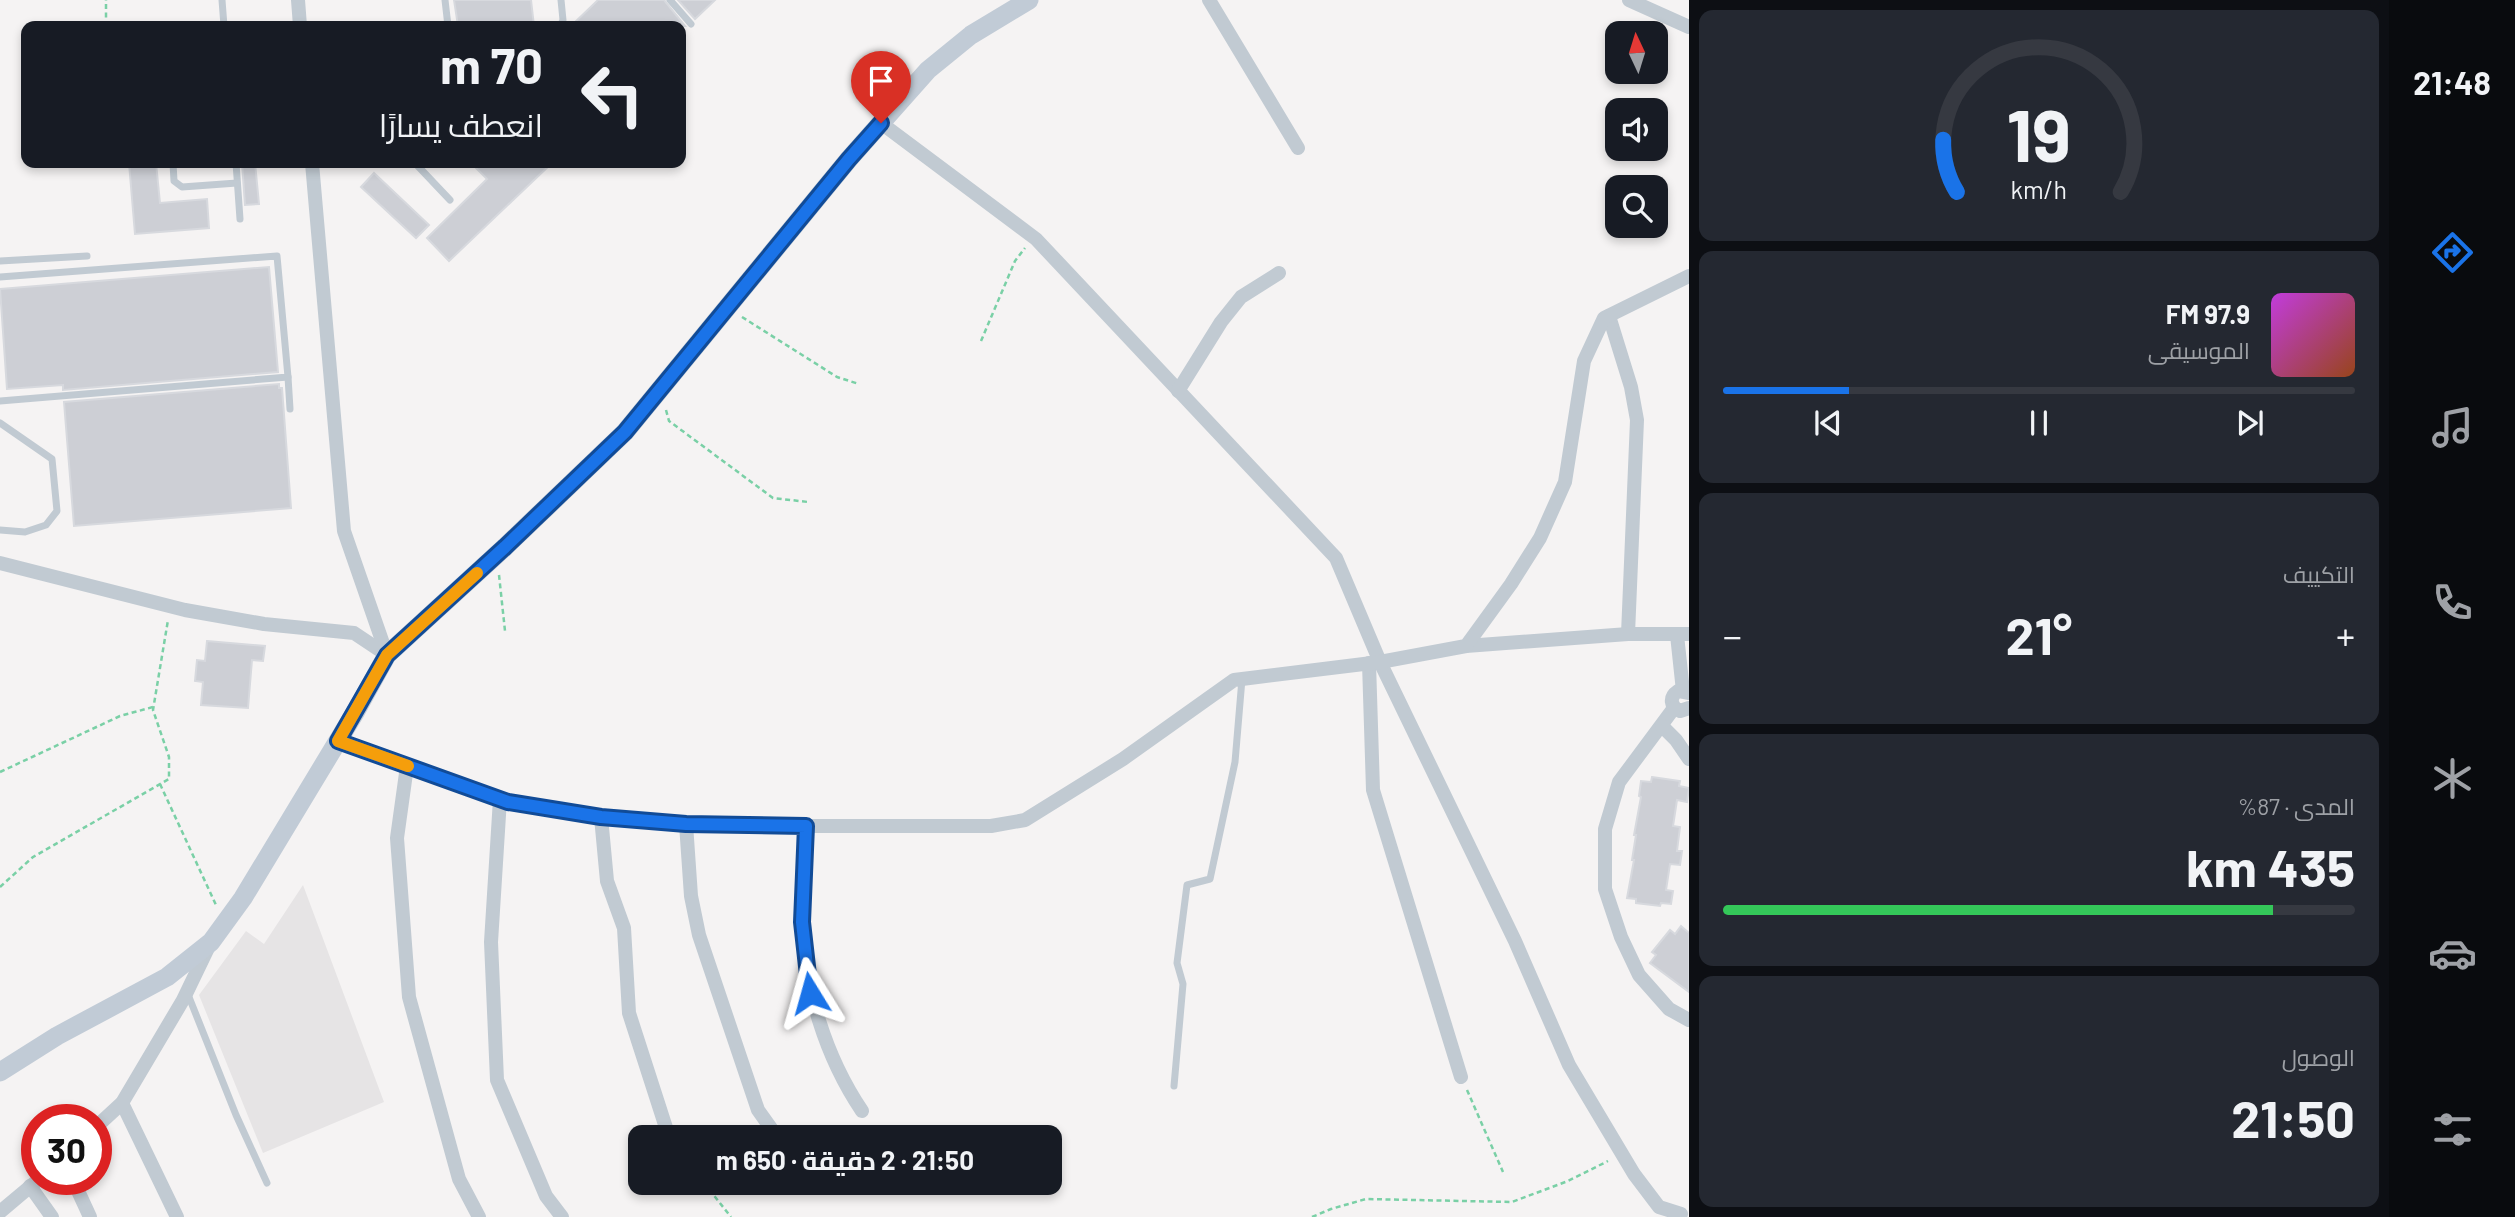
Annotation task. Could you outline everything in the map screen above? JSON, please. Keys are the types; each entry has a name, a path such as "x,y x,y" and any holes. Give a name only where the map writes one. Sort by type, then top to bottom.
{"main road":[{"path":"0,1072 57,1036 167,977 211,942 243,898 387,655 498,554 625,432 881,123 929,70 971,35 1029,0"}],"street":[{"path":"298,0 300,21"},
{"path":"1209,0 1298,148"},
{"path":"1629,0 1689,27"},
{"path":"881,123 1032,237 1336,558 1375,662 1515,941 1569,1065 1622,1154 1659,1208 1681,1214"},
{"path":"312,168 344,531 387,655"},
{"path":"1178,391 1221,322 1241,297 1279,273"},
{"path":"1466,646 1540,538 1565,482 1584,361 1604,318 1689,276"},
{"path":"1609,316 1631,387 1637,420 1628,634"},
{"path":"0,564 171,606 264,624 354,633 387,655"},
{"path":"338,741 500,799 601,817 686,824 991,826 1025,820 1123,758 1234,680 1375,662 1466,646 1628,634 1683,634 1686,692 1673,695 1671,702 1681,708 1644,746 1619,782 1605,829 1605,889 1621,937 1639,975 1669,1009 1689,1020"},
{"path":"1375,662 1373,790 1461,1077"},
{"path":"1662,726 1689,759"},
{"path":"407,766 397,838 410,997 459,1179 479,1217"},
{"path":"500,799 491,942 497,1080 546,1196 562,1217"},
{"path":"601,817 607,881 624,928 629,1013 665,1125"},
{"path":"686,824 691,896 699,935 758,1110 769,1125"},
{"path":"806,826 802,922 810,993 842,1081 862,1111"},
{"path":"112,1112 122,1103 187,992 211,942"},
{"path":"122,1103 177,1217"},
{"path":"0,1212 21,1194"},
{"path":"40,1195 52,1217"},
{"path":"80,1195 90,1217"}],"lane":[{"path":"222,0 224,21"},
{"path":"444,0 447,21"},
{"path":"561,0 562,21"},
{"path":"670,0 691,24"},
{"path":"173,168 174,181 182,187 237,183"},
{"path":"236,168 240,219"},
{"path":"420,168 450,200"},
{"path":"0,261 87,256"},
{"path":"0,277 277,256 290,409"},
{"path":"0,401 288,377"},
{"path":"0,423 52,459 57,511 46,525 25,532 0,530"},
{"path":"1174,1086 1183,984 1177,963 1187,885 1210,879 1235,762 1242,679"},
{"path":"187,992 236,1115 267,1183"}],"path":[{"path":"106,0 106,21"},
{"path":"981,341 1016,261 1032,237"},
{"path":"727,308 838,377 859,384"},
{"path":"659,391 669,421 773,498 808,502"},
{"path":"498,554 505,631"},
{"path":"0,887 33,857 169,779 169,757 153,707 171,606"},
{"path":"0,772 120,716 153,707"},
{"path":"160,784 225,923"},
{"path":"1461,1077 1503,1172"},
{"path":"1312,1217 1366,1199 1512,1202 1568,1181 1622,1154"},
{"path":"714,1195 731,1217"}],"shaded area":[{"path":"303,885 384,1102 263,1153 199,995 246,931 264,944"}],"building":[{"path":"454,0 531,0 533,21 457,21"},
{"path":"598,0 664,0 681,21 576,21"},
{"path":"678,0 715,0 695,19"},
{"path":"129,168 156,168 160,203 207,199 209,228 135,234"},
{"path":"242,168 255,168 259,204 245,205"},
{"path":"476,168 547,168 449,261 427,238 487,179"},
{"path":"374,173 429,225 416,238 361,187"},
{"path":"269,267 278,372 63,390 63,385 7,389 0,289"},
{"path":"279,384 279,388 282,388 291,508 74,526 64,402"},
{"path":"207,641 265,646 263,661 252,660 248,708 201,705 203,682 195,681 197,660 205,661"},
{"path":"1652,777 1680,781 1679,786 1689,788 1687,802 1677,800 1673,826 1680,827 1677,851 1682,851 1680,865 1670,864 1666,890 1673,891 1671,904 1661,903 1660,906 1636,903 1636,899 1627,898 1634,860 1634,835 1641,781 1651,782"},
{"path":"1681,926 1689,933 1689,992 1650,963 1656,955 1652,952 1670,930 1675,934"}],"slow traffic":[{"path":"408,766 338,741 387,655 477,573"}],"route":[{"path":"810,993 802,922 806,826 686,824 601,817 508,802 338,741 387,655 625,432 881,123"}]}
